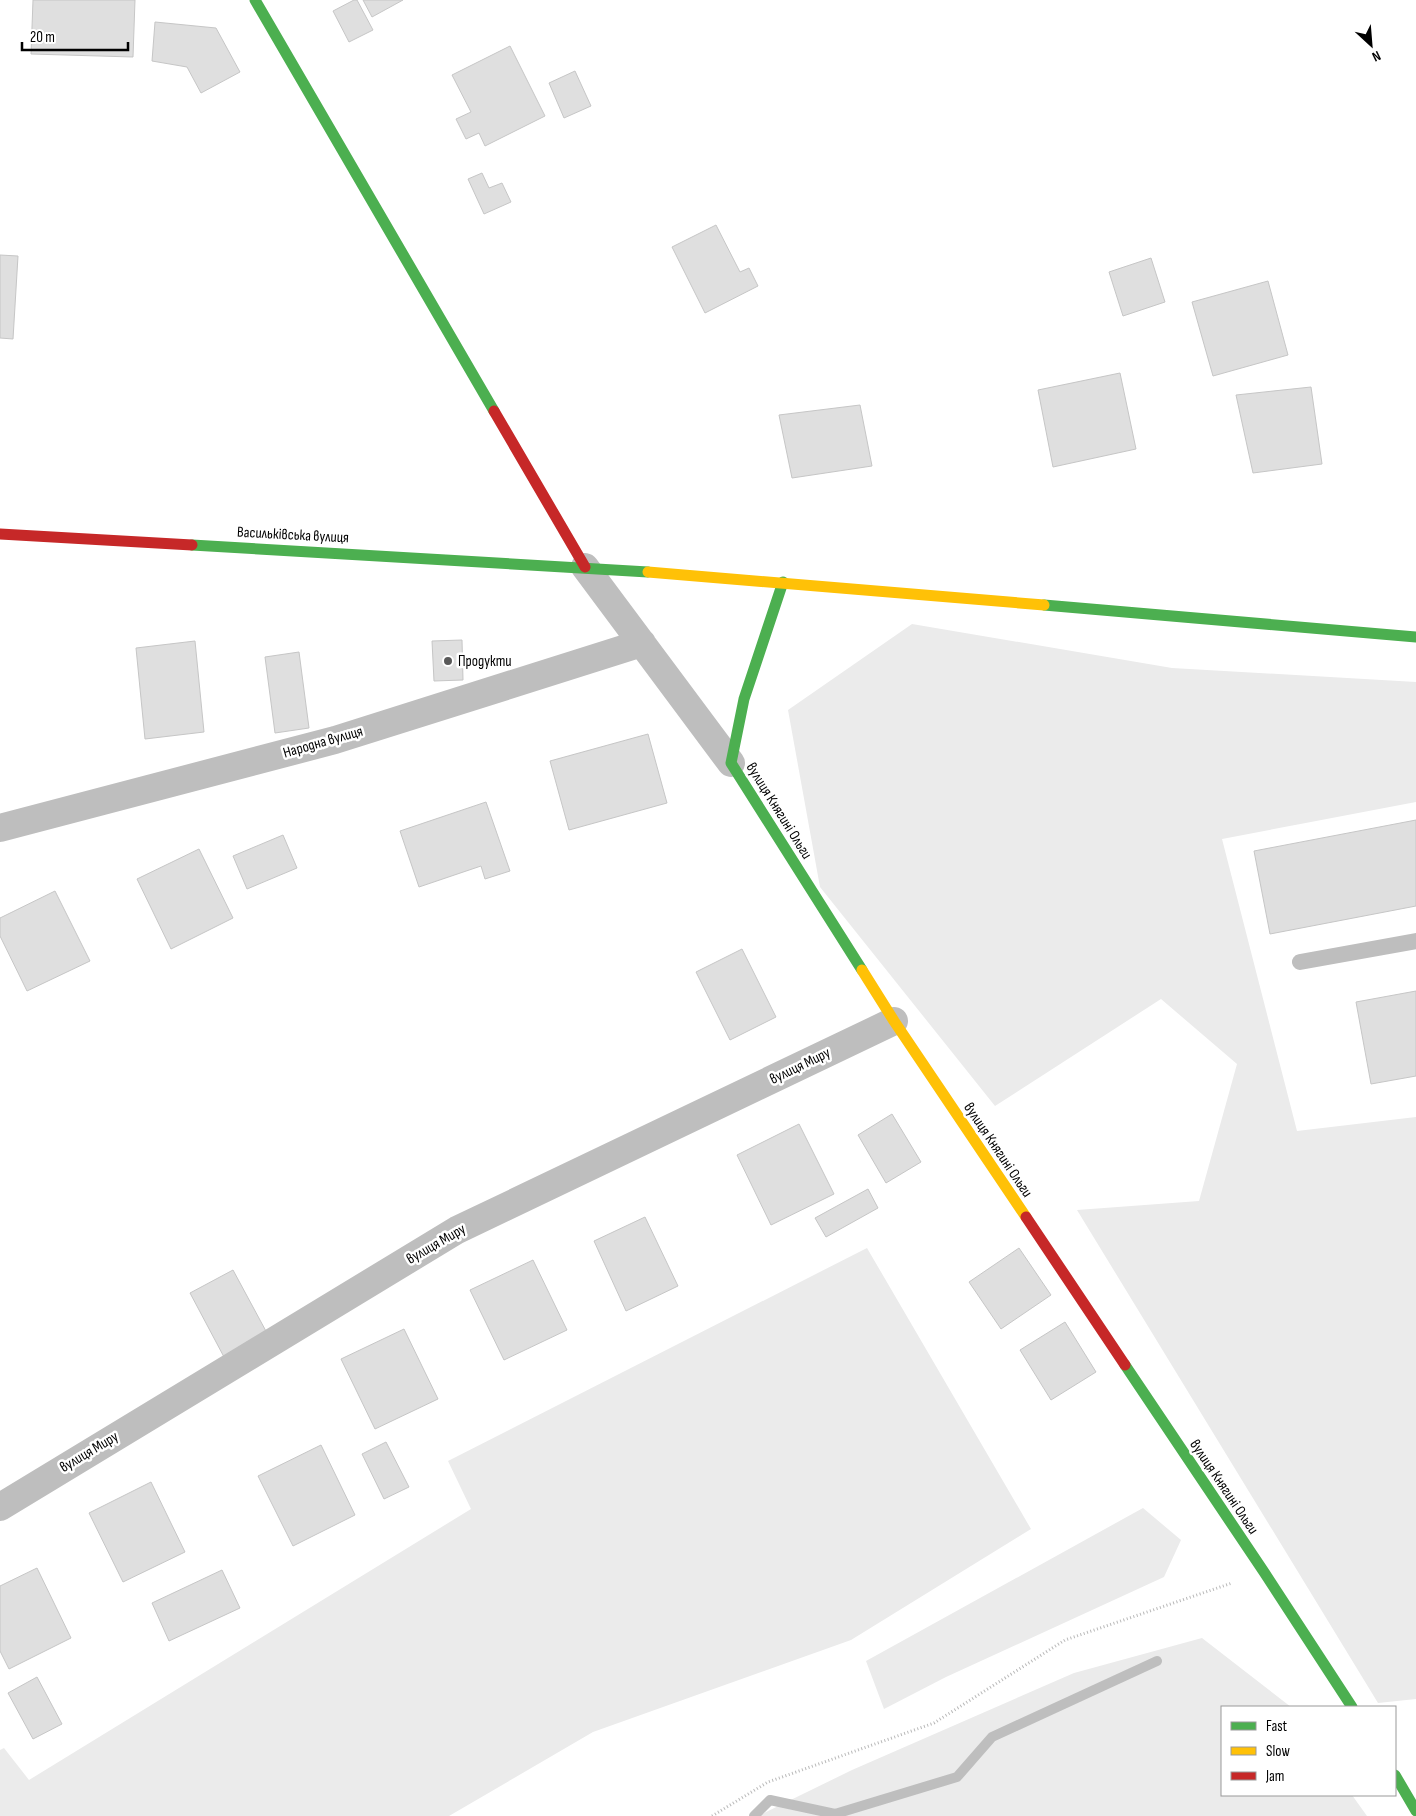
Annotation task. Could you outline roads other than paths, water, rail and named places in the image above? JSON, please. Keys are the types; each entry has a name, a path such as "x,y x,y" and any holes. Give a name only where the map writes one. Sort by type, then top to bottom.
{"street":[{"path":"255,0 585,567 731,763"},
{"name":"Васильківська вулиця","path":"0,534 585,567 783,582 1416,637"},
{"name":"вулиця Княгині Ольги","path":"783,582 744,699 731,763 894,1021 1264,1572 1351,1706"},
{"name":"Народна вулиця","path":"0,828 335,740 642,643"},
{"name":"вулиця Миру","path":"0,1507 457,1230 894,1021"},
{"path":"1396,1777 1416,1811"}],"lane":[{"path":"1300,962 1416,941"}],"waterway":[{"path":"754,1816 770,1800 835,1814 957,1777 992,1737 1157,1661"}],"place":[{"name":"Продукти","path":"448,661"}]}
